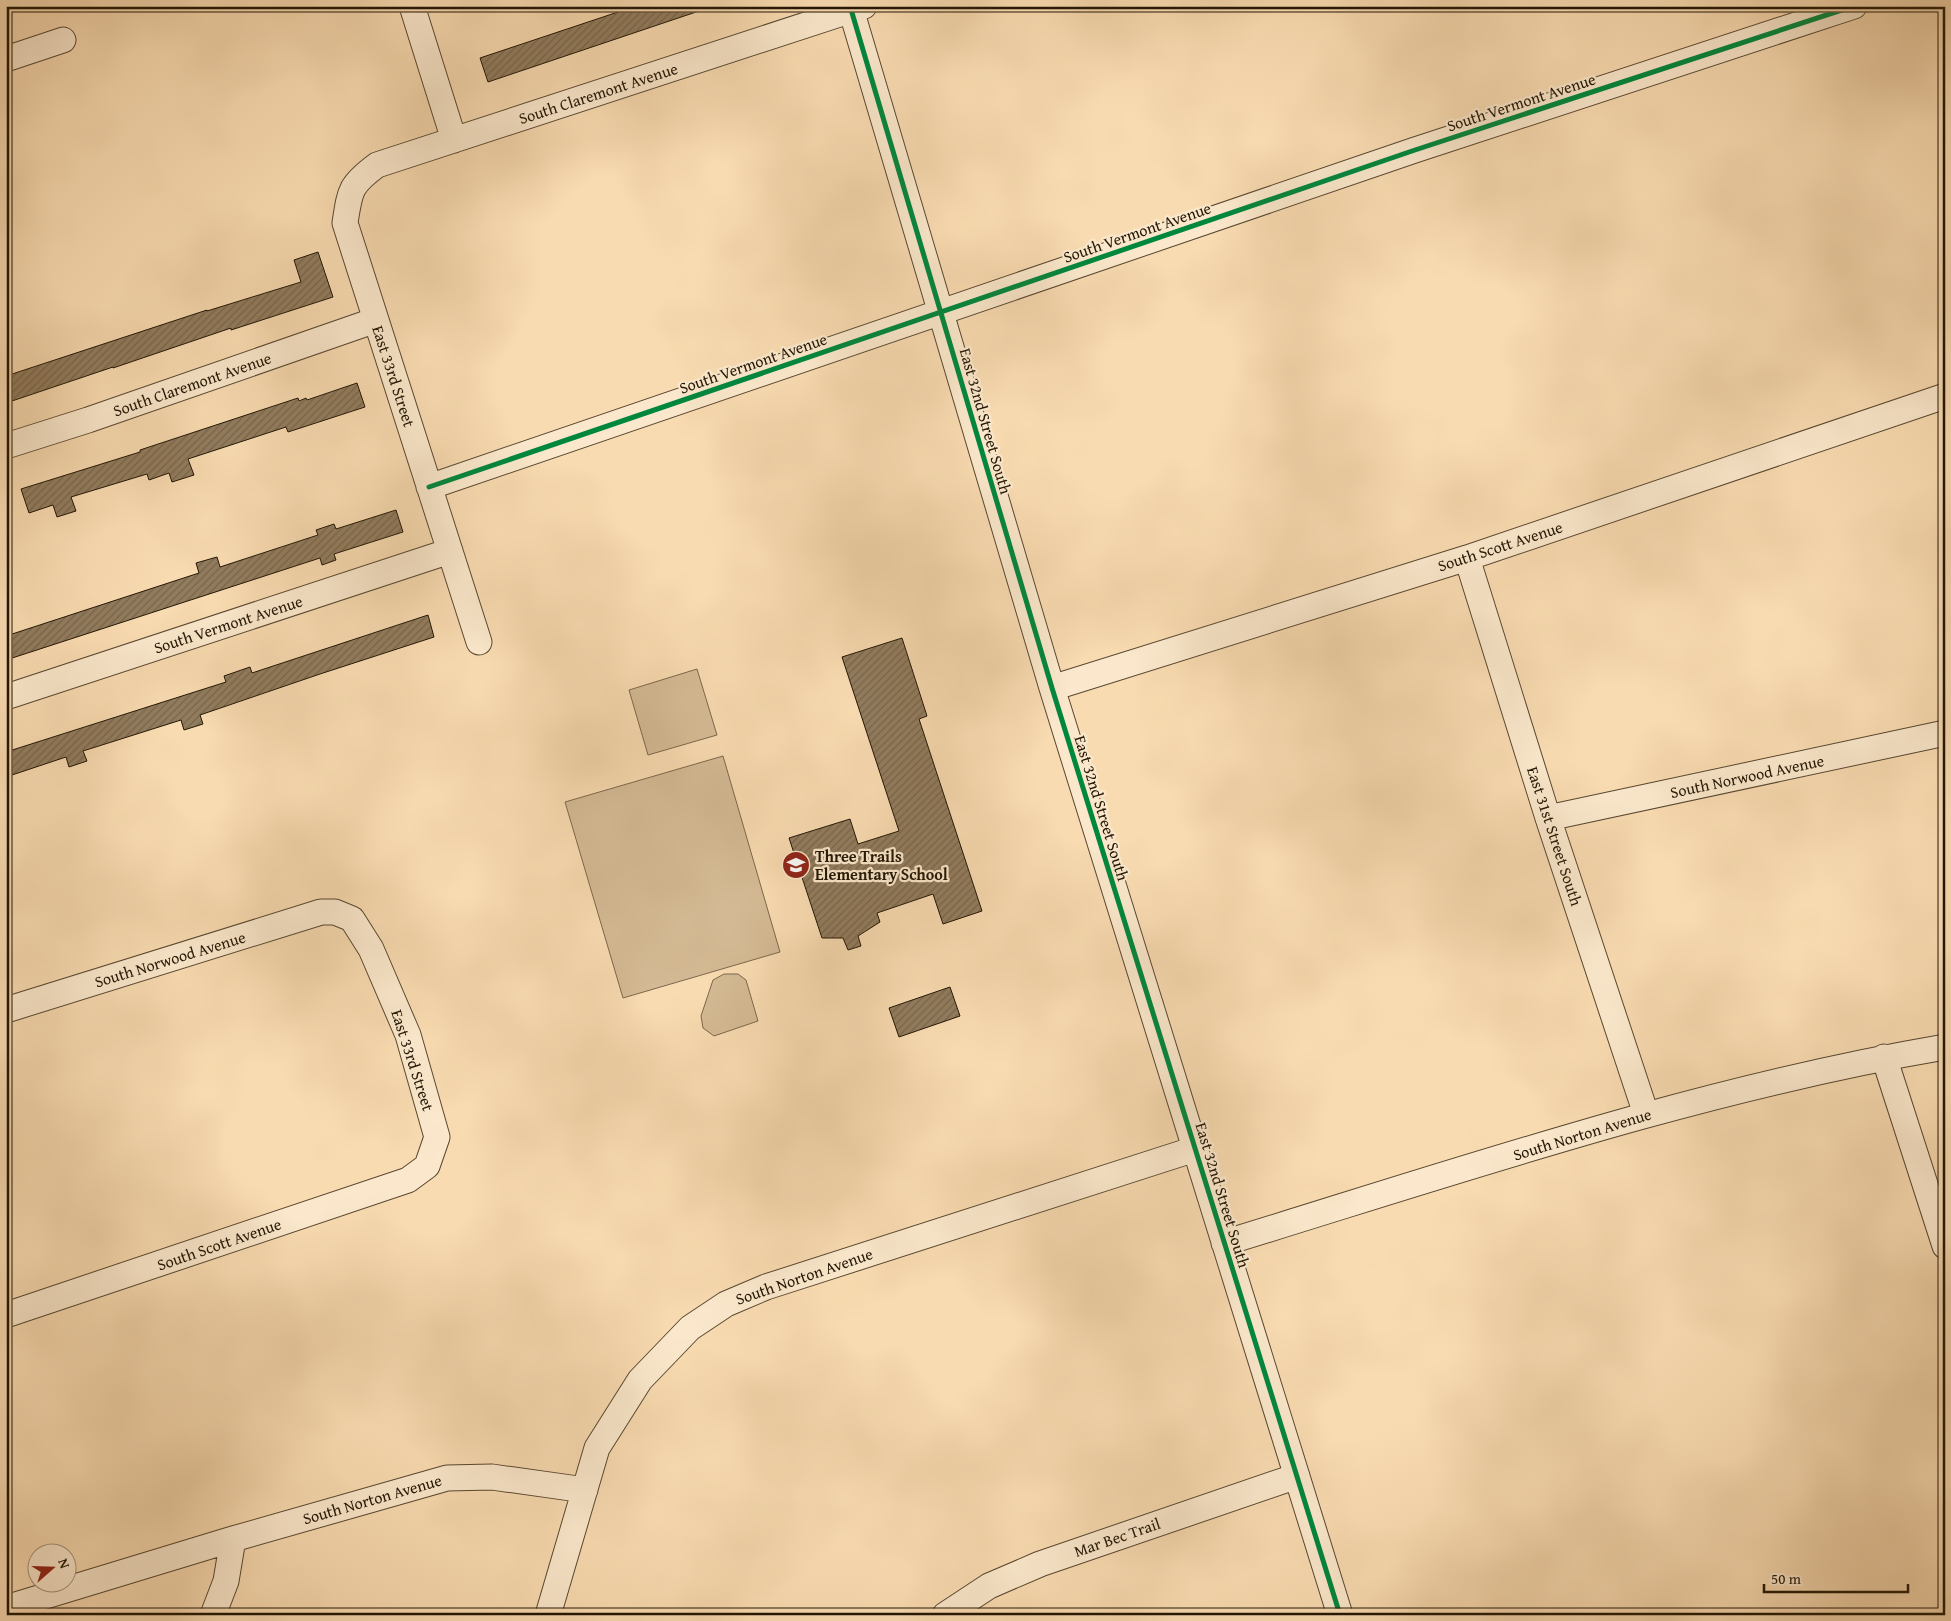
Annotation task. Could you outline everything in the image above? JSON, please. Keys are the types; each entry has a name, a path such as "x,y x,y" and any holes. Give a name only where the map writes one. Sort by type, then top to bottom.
{"street":[{"path":"412,6 454,140"},
{"name":"South Vermont Avenue","path":"429,487 1415,150 1854,6"},
{"name":"South Claremont Avenue","path":"349,200 350,192 358,179 377,165 855,8"},
{"name":"East 32nd Street South","path":"855,8 941,312 1052,688 1340,1615"},
{"path":"6,59 63,40"},
{"name":"East 33rd Street","path":"349,200 345,223 479,642"},
{"name":"South Claremont Avenue","path":"6,446 88,420 376,320"},
{"name":"South Scott Avenue","path":"1052,688 1467,558 1945,396"},
{"name":"South Vermont Avenue","path":"6,697 450,551"},
{"name":"East 31st Street South","path":"1467,558 1548,818 1646,1114"},
{"name":"South Norwood Avenue","path":"1548,818 1945,733"},
{"name":"South Norwood Avenue","path":"6,1010 321,912 335,912"},
{"name":"East 33rd Street","path":"335,912 352,919 370,949 408,1035 437,1138 428,1166"},
{"name":"South Norton Avenue","path":"1224,1242 1646,1114 1884,1058 1945,1047"},
{"path":"1884,1058 1945,1246"},
{"name":"South Norton Avenue","path":"6,1608 233,1539 447,1478 492,1477 585,1490 598,1448 640,1380 690,1328 726,1304 766,1287 1195,1149"},
{"name":"South Scott Avenue","path":"6,1316 408,1180 428,1166"},
{"name":"Mar Bec Trail","path":"945,1615 989,1586 1040,1564 1297,1476"},
{"path":"548,1615 585,1490"},
{"path":"213,1615 226,1581 233,1539"}],"shaded area":[{"path":"697,669 717,735 648,755 629,690"},
{"path":"723,756 780,952 623,998 565,802"},
{"path":"724,974 738,974 746,980 758,1021 714,1036 703,1028 701,1016 713,980"}],"building":[{"path":"636,6 704,6 705,9 488,82 480,58"},
{"path":"318,252 333,297 231,330 231,328 6,403 6,376 207,310 301,282 294,260"},
{"path":"357,383 365,407 288,432 286,427 188,459 194,475 172,482 169,473 149,480 147,474 71,497 76,511 57,517 53,505 29,513 21,489 140,452 140,450 298,398 299,401 306,398 307,400"},
{"path":"396,510 403,532 334,554 336,560 322,565 320,558 6,660 6,636 199,573 196,563 217,557 220,567 318,535 316,530 334,524 336,529"},
{"path":"428,615 434,637 200,715 203,724 184,730 181,720 83,751 87,761 69,767 66,757 6,777 6,752 226,682 224,676 250,667 252,673"},
{"name":"Three Trails Elementary School","path":"902,638 927,716 919,719 982,911 943,924 933,894 877,913 880,922 858,936 861,946 848,950 843,938 822,938 789,838 850,819 858,844 899,831 842,657"},
{"path":"950,987 960,1016 899,1037 889,1008"}],"cycle path":[{"path":"850,6 1052,688 1340,1615"},
{"path":"429,487 1415,150 1854,6"}],"place":[{"name":"Three Trails Elementary School","path":"796,865"}]}
